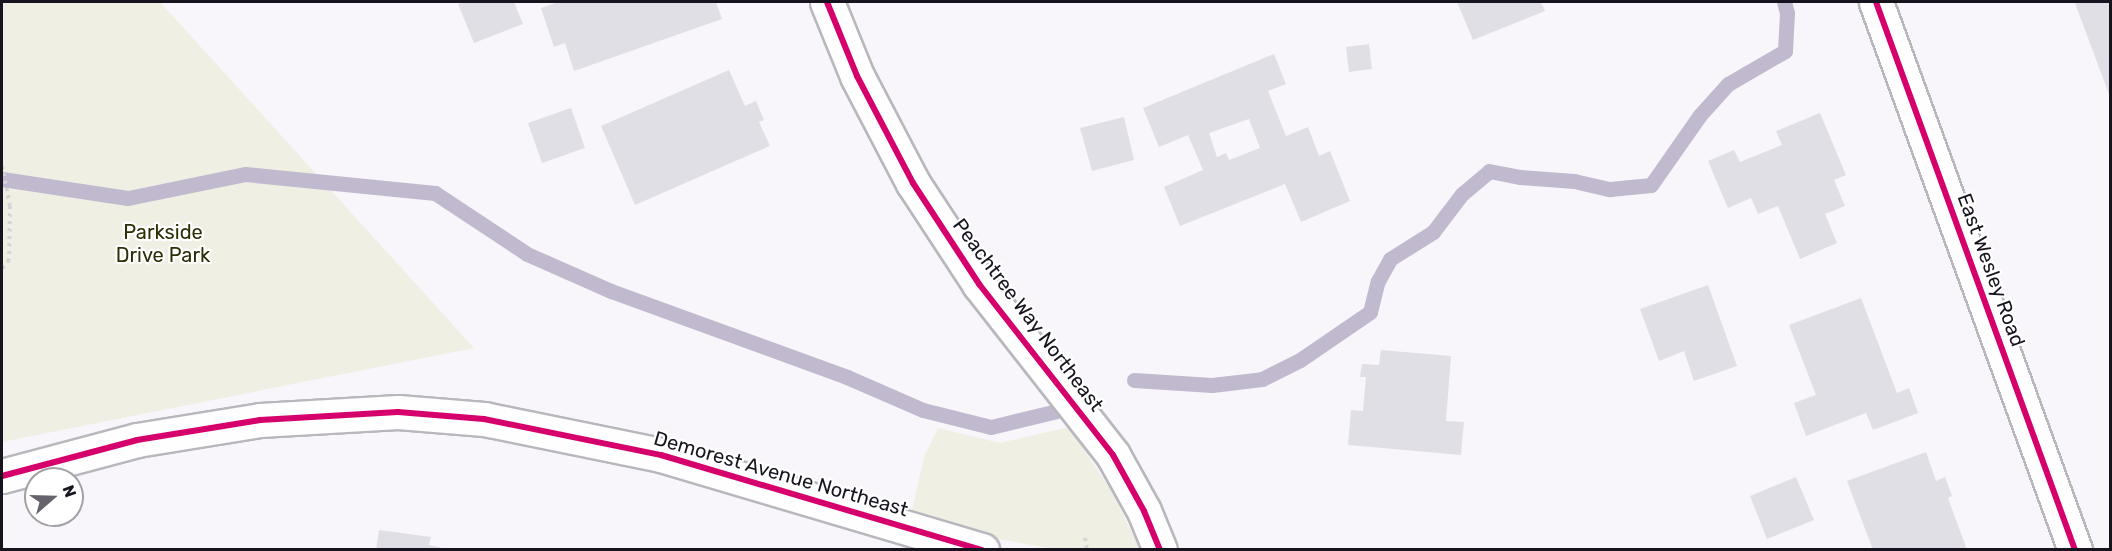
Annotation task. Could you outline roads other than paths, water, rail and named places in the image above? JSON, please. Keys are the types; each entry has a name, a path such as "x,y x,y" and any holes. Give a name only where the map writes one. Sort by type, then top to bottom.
{"street":[{"name":"Peachtree Way Northeast","path":"827,2 857,76 913,183 979,284 1113,455 1144,511 1161,549"},
{"name":"East Wesley Road","path":"1876,2 2076,549"},
{"name":"Demorest Avenue Northeast","path":"2,476 137,440 260,420 398,412 484,419 661,454 982,549"}],"waterway":[{"path":"1134,380 1212,385 1262,379 1300,360 1370,312 1378,281 1390,259 1433,232 1462,194 1489,171 1520,177 1574,181 1610,189 1651,185 1700,115 1728,84 1785,51 1787,13 1784,2"},
{"path":"2,179 128,198 245,174 435,193 527,254 611,291 847,377 923,410 991,427 1057,411"}],"park label":[{"name":"Parkside Drive Park","path":"163,244"}]}
